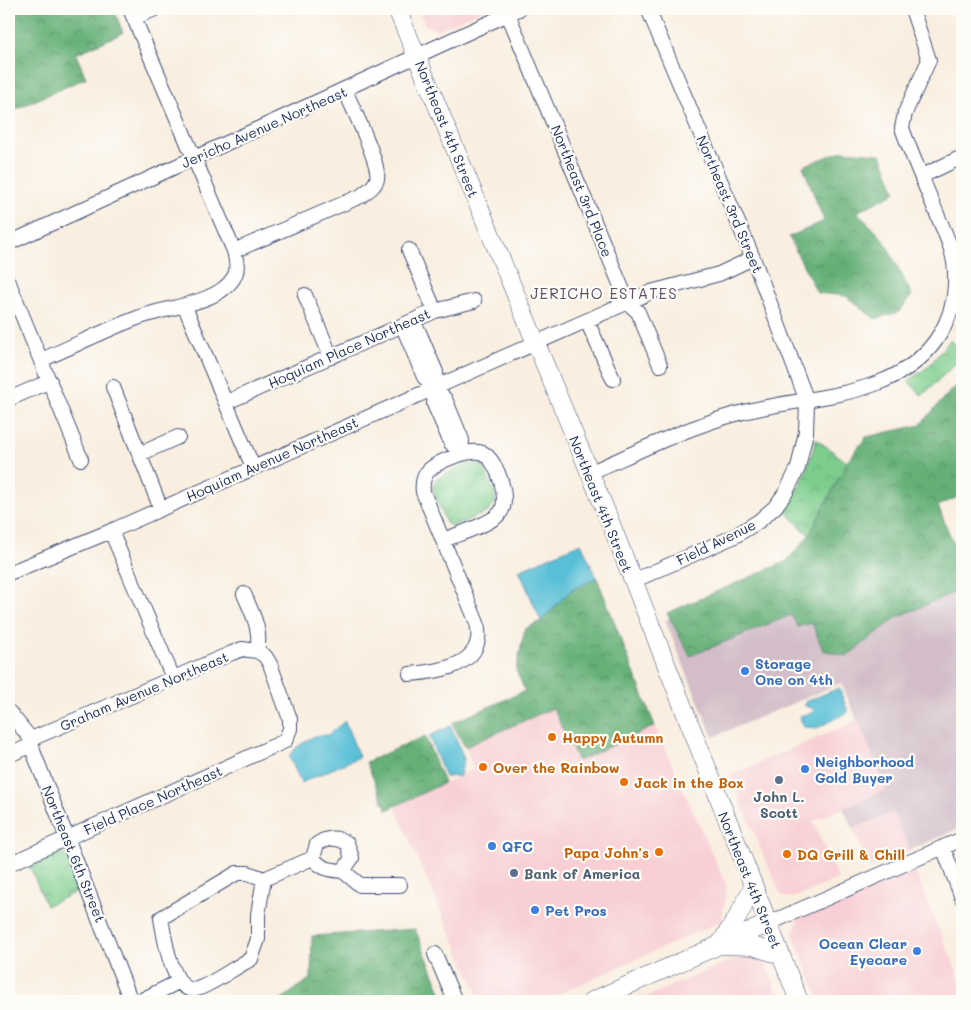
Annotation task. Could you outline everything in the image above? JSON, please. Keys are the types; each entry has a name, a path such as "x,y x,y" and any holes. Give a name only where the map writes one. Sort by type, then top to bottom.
{"main road":[{"name":"Northeast 4th Street","path":"398,9 633,580 767,924 799,1001"},
{"path":"719,945 737,918 753,887"},
{"path":"592,1001 767,924"},
{"path":"719,945 753,946 780,955"}],"street":[{"path":"41,360 142,316 186,307 224,288 234,277 237,268 234,251 132,14 155,9"},
{"name":"Northeast 3rd Street","path":"648,9 753,258 807,401"},
{"path":"589,473 708,422 739,413 807,401 887,381 909,369 930,352 945,326 953,303 956,272 949,242 902,128 905,113 929,60 928,52 912,9"},
{"name":"Jericho Avenue Northeast","path":"9,243 346,90 513,11"},
{"name":"Northeast 3rd Place","path":"513,11 628,303 638,312 660,365"},
{"path":"234,251 361,196 376,182 378,172 375,160 346,90"},
{"path":"922,176 962,158"},
{"path":"409,250 435,311"},
{"name":"Hoquiam Avenue Northeast","path":"9,573 161,509 652,292 719,274 753,258"},
{"path":"9,282 81,459"},
{"path":"305,295 331,357"},
{"name":"Hoquiam Place Northeast","path":"227,402 435,311 474,301"},
{"path":"186,307 253,467"},
{"path":"588,321 613,379"},
{"path":"407,324 418,330 436,372 434,404 450,443 461,454"},
{"path":"9,399 50,381"},
{"path":"113,387 161,509"},
{"name":"Field Avenue","path":"633,580 735,536 759,522 775,507 786,492 798,468 806,432 807,401"},
{"path":"140,454 178,437"},
{"path":"410,674 438,671 464,660 471,654 478,640 478,623 443,540 423,492 422,484 429,470 461,454 474,451 488,456 505,492 505,506 496,518 443,540"},
{"path":"110,531 173,678"},
{"path":"244,594 259,629 258,651"},
{"name":"Graham Avenue Northeast","path":"9,755 32,742 242,649 258,651"},
{"name":"Field Place Northeast","path":"9,864 285,741 290,729 290,719 270,664 258,651"},
{"name":"Northeast 6th Street","path":"9,712 32,742 131,1001"},
{"path":"313,858 317,844 332,838 341,839 347,843 352,858 343,871"},
{"path":"767,924 962,838"},
{"path":"943,847 962,898"},
{"path":"313,858 319,866 330,870 343,871 360,885 400,885"},
{"path":"264,879 258,914 258,939 251,958 197,989 185,988 178,982 165,942 161,918 237,873 248,873 264,879 313,858"},
{"path":"436,954 455,1001"},
{"path":"140,1001 178,982"}],"shaded area":[{"path":"418,9 485,9 437,30 425,25"},
{"name":"Storage One on 4th","path":"787,566 823,650 962,589 962,827 910,850 893,812 853,829 843,808 887,789 841,683 713,737 665,620"},
{"path":"553,707 578,761 655,726 727,887 722,921 543,1001 481,1001 395,807 474,769 465,747"},
{"path":"858,720 888,789 813,821 838,879 796,897 788,898 781,895 729,776"},
{"path":"893,811 910,850 870,868 853,829"},
{"path":"915,872 962,984 962,1001 820,1001 793,935 798,918"},
{"path":"740,956 756,956 766,964 781,1001 637,1001"}],"green space":[{"path":"9,9 114,9 123,33 76,54 86,78 9,112"},
{"path":"842,151 881,154 896,192 857,212 884,240 912,295 899,312 875,319 846,296 817,293 789,237 824,221 803,166"},
{"path":"950,340 962,353 962,357 922,396 908,381 929,366"},
{"path":"962,378 962,495 938,506 962,564 962,589 896,618 847,656 823,650 812,623 798,627 791,615 690,656 667,613 787,561 809,535 847,462 866,437 920,425"},
{"path":"816,439 847,462 809,535 784,510 804,476"},
{"path":"469,463 479,464 484,468 495,493 495,503 488,512 452,526 446,523 432,488 437,478"},
{"path":"597,578 655,726 578,761 553,708 465,747 452,723 525,691 516,670 525,629 541,621 571,590"},
{"path":"425,736 444,783 387,810 366,762"},
{"path":"54,850 66,855 81,890 46,906 28,861"},
{"path":"415,929 445,1001 279,1001 311,978 312,936"}],"water":[{"path":"581,543 597,578 571,590 541,621 519,570"},
{"path":"839,688 848,712 817,728 804,727 799,716 813,713 814,709 805,706 805,702"},
{"path":"345,721 359,757 301,783 289,756 297,747 314,736 328,735"},
{"path":"451,726 464,759 460,776 445,777 429,736"}],"place":[{"name":"Storage One on 4th","path":"745,671"},
{"name":"Happy Autumn","path":"552,737"},
{"name":"Over the Rainbow","path":"483,767"},
{"name":"Neighborhood Gold Buyer","path":"805,769"},
{"name":"John L. Scott","path":"779,780"},
{"name":"Jack in the Box","path":"624,782"},
{"name":"QFC","path":"492,846"},
{"name":"Papa John's","path":"659,852"},
{"name":"DQ Grill & Chill","path":"787,854"},
{"name":"Bank of America","path":"514,873"},
{"name":"Pet Pros","path":"535,910"},
{"name":"Ocean Clear Eyecare","path":"917,951"}],"district":[{"name":"JERICHO ESTATES","path":"604,293"}]}
